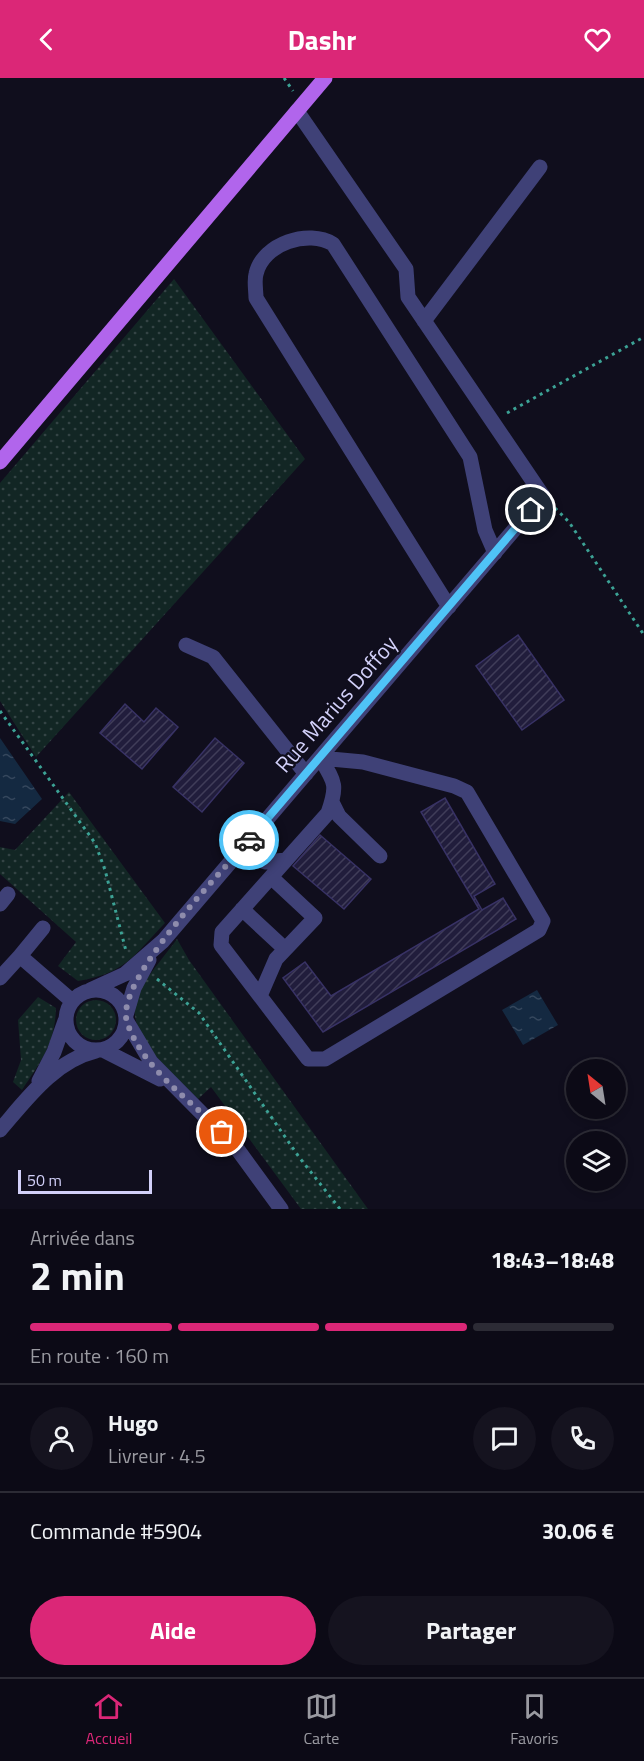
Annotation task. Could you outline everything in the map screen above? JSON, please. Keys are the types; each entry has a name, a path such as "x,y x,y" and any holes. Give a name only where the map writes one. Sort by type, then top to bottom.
{"main road":[{"path":"0,462 325,78"}],"street":[{"path":"297,111 406,269 408,297 543,496"},
{"path":"424,321 540,167"},
{"path":"449,607 256,298 256,274 263,260 279,246 300,238 323,237 333,243 470,457 485,530 495,553"},
{"name":"Rue Marius Doffoy","path":"126,1018 139,976 163,941 543,496"},
{"path":"186,645 213,657 306,774"},
{"path":"320,758 363,762 467,792 543,921 539,930 325,1059 308,1059 221,945 222,932 328,813 336,792 334,780 320,758"},
{"path":"332,802 339,816 380,856"},
{"path":"238,853 266,862 286,860"},
{"path":"260,996 276,959 315,918 271,877"},
{"path":"242,909 285,949"},
{"path":"0,978 43,928"},
{"name":"Rue Marius Doffoy","path":"90,990 125,974 163,941"},
{"path":"20,956 69,1008"},
{"path":"33,1092 54,1052 69,1008 90,990 103,991 115,996 147,1057 173,1087 205,1115 238,1150 281,1209"},
{"path":"69,1008 66,1026 73,1040 81,1046 99,1050 173,1087"},
{"path":"0,1130 33,1092 66,1064 120,1039 126,1018"}],"path":[{"path":"492,422 644,337"},
{"path":"543,496 569,522 644,636"},
{"path":"0,711 95,843 105,870 128,956"},
{"path":"151,975 199,1013 292,1148 340,1209"}],"green space":[{"path":"174,279 305,459 36,757 0,701 0,483"},
{"path":"69,792 165,923 136,954 118,968 94,978 78,981 58,966 76,942 0,874 0,847 15,850"},
{"path":"177,939 189,960 368,1209 301,1209 211,1087 198,1099 153,1053 137,1025 135,1011 137,996"},
{"path":"38,997 56,1008 55,1021 46,1052 22,1090 13,1082 21,1060 18,1020"},
{"path":"96,1000 110,1006 116,1020 110,1034 96,1040 82,1034 76,1020 82,1006"}],"water":[{"path":"0,738 42,799 15,824 0,821"},
{"path":"537,990 558,1025 523,1045 502,1010"}],"building":[{"path":"518,635 564,700 522,730 476,666"},
{"path":"125,704 144,722 156,708 178,727 142,769 100,733"},
{"path":"215,738 244,763 202,812 173,787"},
{"path":"445,798 495,884 474,896 482,910 503,898 516,919 323,1032 283,978 305,962 331,996 479,909 421,812"},
{"path":"320,835 371,879 344,909 293,866"}],"way so far":[{"path":"222,1132 173,1087 151,1062 138,1044 126,1020 126,1015 139,976 163,941 249,840"}],"route":[{"path":"249,840 531,510"}]}
